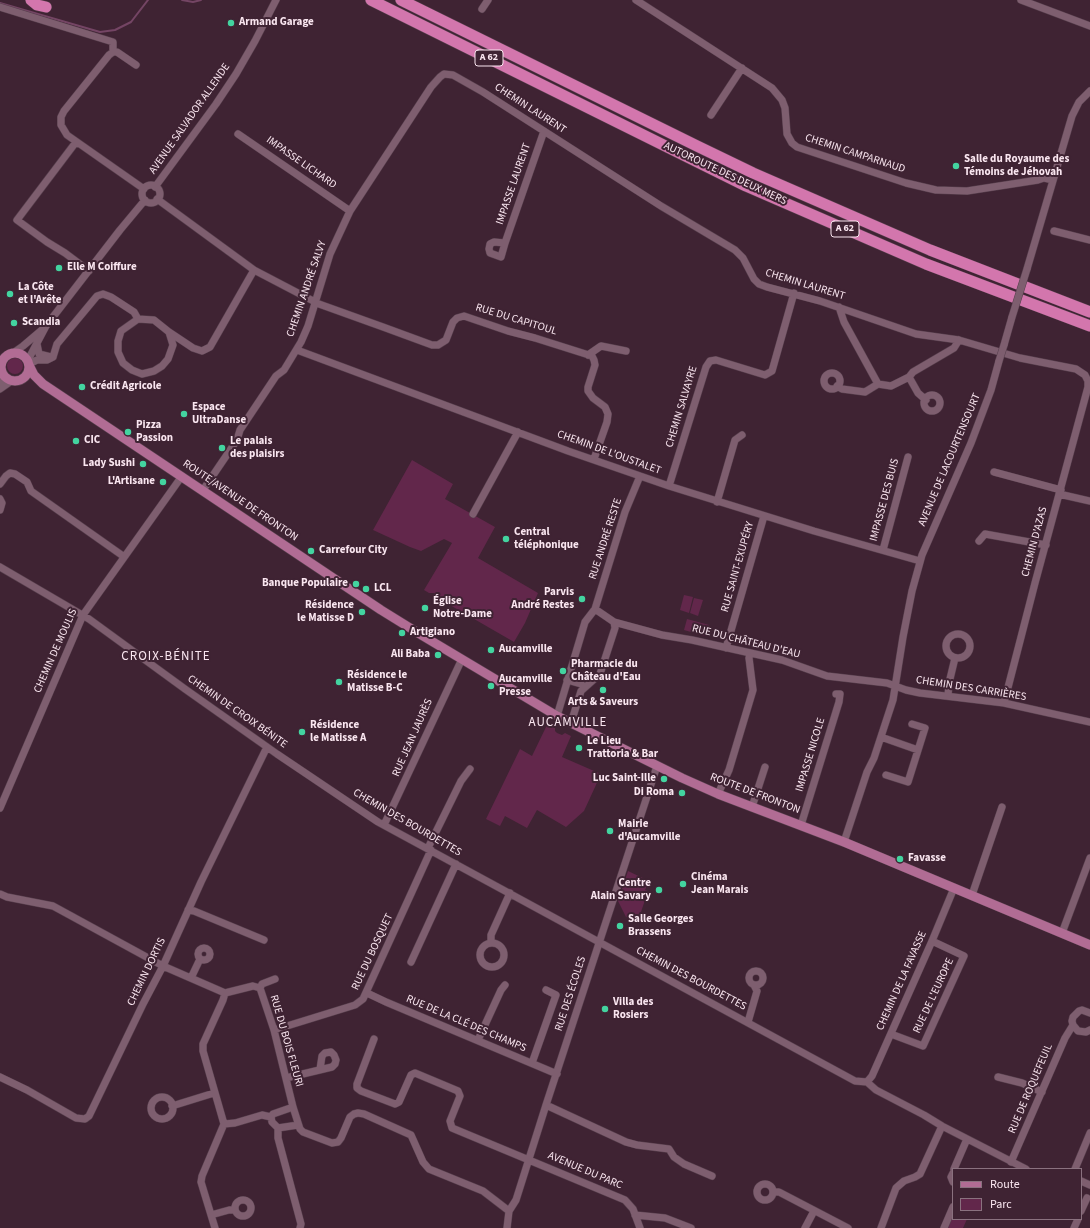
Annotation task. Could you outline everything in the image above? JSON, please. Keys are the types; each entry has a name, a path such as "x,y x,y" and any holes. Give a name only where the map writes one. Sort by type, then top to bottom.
{"highway":[{"path":"31,0 37,5 46,7"},
{"name":"AUTOROUTE DES DEUX MERS","path":"371,0 746,186 926,264 1090,326"},
{"name":"AUTOROUTE DES DEUX MERS","path":"402,0 697,146 753,172 930,250 1090,312"}],"main road":[{"path":"8,353 22,354 29,363 34,375 43,384 32,380 8,378 1,366 4,358 8,353"},
{"path":"18,380 27,374 29,363"},
{"name":"ROUTE/AVENUE DE FRONTON","path":"43,384 381,610 424,637"},
{"name":"ROUTE DE FRONTON","path":"424,637 557,716 718,794 844,842 1090,945"}],"street":[{"name":"AVENUE SALVADOR ALLENDE","path":"155,187 216,104 236,74 276,0"},
{"path":"482,9 488,0"},
{"name":"CHEMIN CAMPARNAUD","path":"636,0 772,88 778,94 785,108 787,134 792,144 797,147 906,183 936,190 967,191 1044,178 1052,184"},
{"path":"1021,0 1090,26"},
{"path":"0,7 113,42 113,52"},
{"path":"113,52 64,111 61,117 61,125 67,135 76,142 144,189"},
{"path":"113,52 117,52 136,65"},
{"path":"711,115 742,68"},
{"name":"CHEMIN LAURENT","path":"444,74 453,75 459,78 661,206 735,250 744,258 754,279 759,284 839,307 916,334 959,340 1020,358 1076,369 1085,375 1088,380 1088,386"},
{"name":"CHEMIN ANDRÉ SALVY","path":"203,490 276,376 284,370 297,350 308,326 330,254 350,211 431,88 440,76 444,74"},
{"name":"AVENUE DE LACOURTENSOURT","path":"844,842 893,700 912,591 923,551 971,443 991,390 1072,116 1079,102 1090,91"},
{"name":"IMPASSE LAURENT","path":"505,243 544,131"},
{"name":"IMPASSE LICHARD","path":"238,134 350,211"},
{"path":"76,142 17,220 88,271"},
{"path":"148,186 155,187 159,194 158,199 153,202 145,200 142,195 144,189 148,186"},
{"name":"RUE DU CAPITOUL","path":"158,199 254,270 315,302 432,345 438,345 446,340 453,322 464,316 588,355"},
{"path":"29,363 36,344 46,326 145,200"},
{"path":"1054,231 1090,240"},
{"path":"169,332 173,345 168,359 162,366 154,371 142,374 132,370 123,363 118,352 118,341 121,331 138,319 154,320 193,348 202,351 210,347 254,270"},
{"path":"29,363 37,360 46,360 53,357 57,344 97,296 103,294 111,296 134,312 138,319"},
{"name":"CHEMIN SALVAYRE","path":"669,486 706,367 710,361 716,360 765,375 772,371 794,294"},
{"path":"839,307 844,322 878,384"},
{"path":"8,353 46,326"},
{"path":"837,386 865,392 878,384 892,386 909,377 913,372 954,348 959,340"},
{"path":"36,344 39,354 53,357"},
{"path":"594,459 607,422 608,414 605,407 593,398 588,391 595,365 592,356 588,355 601,346 626,351"},
{"name":"CHEMIN DE L'OUSTALET","path":"297,350 669,486 717,502 920,561"},
{"path":"0,383 1,366"},
{"path":"909,377 918,393 926,400"},
{"path":"0,389 10,382 18,380"},
{"name":"CHEMIN D'AZAS","path":"1004,703 1088,386"},
{"path":"473,514 518,432"},
{"path":"717,502 735,440 742,435"},
{"name":"IMPASSE DES BUIS","path":"882,550 908,457"},
{"path":"994,472 1090,501"},
{"path":"0,484 10,473 15,474 27,482 31,491 124,556"},
{"name":"CHEMIN DE MOULIS","path":"0,808 83,615 182,476"},
{"name":"RUE ANDRÉ RESTE","path":"596,609 625,512 640,476"},
{"path":"0,499 2,503 0,510"},
{"name":"RUE SAINT-EXUPÉRY","path":"726,648 764,516"},
{"path":"980,541 985,534 1046,545"},
{"name":"CHEMIN DE CROIX BÉNITE","path":"0,567 83,615 267,747 341,797"},
{"path":"557,716 585,622 596,609 614,622 615,628 600,674 581,691 571,723"},
{"name":"RUE DU CHÂTEAU D'EAU","path":"614,622 662,635 692,640 792,663 827,676 887,683 896,687"},
{"path":"718,794 729,770 753,690 749,658 750,653"},
{"path":"948,696 949,683 955,658"},
{"name":"RUE JEAN JAURÈS","path":"384,825 462,659"},
{"path":"567,680 581,684 584,687"},
{"name":"CHEMIN DES CARRIÈRES","path":"896,687 920,693 1004,703 1090,722"},
{"name":"IMPASSE NICOLE","path":"801,825 839,702 840,694 836,694"},
{"path":"886,775 908,782 925,728 912,724"},
{"path":"881,737 918,750"},
{"name":"CHEMIN DORTIS","path":"0,1077 27,1090 76,1118 85,1119 89,1116 163,966 188,910 267,747"},
{"name":"RUE DES ÉCOLES","path":"507,1228 509,1211 516,1200 530,1160 546,1105 658,766"},
{"path":"752,807 765,766"},
{"name":"RUE DU BOSQUET","path":"274,1030 355,1005 363,999 461,781 470,769"},
{"name":"CHEMIN DES BOURDETTES","path":"341,797 384,825 600,941 621,954 855,1081 867,1082 876,1090 1012,1162"},
{"path":"972,895 1002,806"},
{"path":"1062,933 1090,858"},
{"path":"411,962 456,864"},
{"name":"CHEMIN DE LA FAVASSE","path":"867,1082 872,1076 954,888"},
{"path":"491,943 490,935 510,893"},
{"path":"0,894 6,897 52,906 163,966 225,993 203,1044 203,1051 214,1093 224,1124 202,1176 201,1182 215,1228"},
{"path":"188,910 194,911 264,940"},
{"name":"RUE DE L'EUROPE","path":"890,1034 923,1046 964,956 932,941"},
{"path":"191,978 200,959"},
{"path":"260,988 262,984 275,979"},
{"path":"478,1040 501,990 506,985"},
{"path":"748,1022 757,991 754,985"},
{"name":"RUE DU BOIS FLEURI","path":"225,993 253,986 260,988 274,1030 298,1125"},
{"path":"532,1063 556,995 546,990"},
{"name":"RUE DE LA CLÉ DES CHAMPS","path":"367,993 557,1074"},
{"name":"RUE DE ROQUEFEUIL","path":"1012,1162 1065,1038 1073,1025 1073,1017 1082,1010 1090,1013"},
{"path":"1073,1025 1078,1031 1082,1032 1090,1030"},
{"name":"AVENUE DU PARC","path":"374,1039 357,1084 357,1088 360,1091 395,1104 399,1102 411,1075 415,1073 458,1091 460,1096 450,1121 452,1128 625,1200 633,1209 640,1228"},
{"path":"286,1078 320,1069"},
{"path":"998,1077 1042,1092"},
{"path":"172,1106 214,1093"},
{"path":"546,1105 626,1142 669,1149 674,1157 684,1164 712,1176"},
{"path":"271,1117 273,1114 293,1107"},
{"path":"278,1128 298,1125 300,1130 303,1132 332,1144 338,1142 341,1138 350,1117 358,1113 364,1114 411,1135 423,1162 429,1169 483,1191 509,1211"},
{"path":"224,1124 235,1123 262,1115 271,1117"},
{"path":"271,1117 272,1122 278,1128 278,1138 301,1224 300,1228"},
{"path":"881,1228 896,1188 904,1181 920,1174 942,1126"},
{"path":"1074,1168 1090,1133"},
{"path":"954,1168 966,1139"},
{"path":"1012,1162 1024,1168"},
{"path":"773,1192 780,1192 848,1228"},
{"path":"1082,1208 1086,1197"},
{"path":"944,1228 952,1209"},
{"path":"211,1216 229,1210 235,1210"},
{"path":"805,1228 814,1211"},
{"path":"635,1215 665,1218 691,1228"}],"green space":[{"path":"15,358 22,363 23,366 18,373 15,374 8,369 7,366 12,359"},
{"path":"412,460 453,484 445,499 495,527 478,558 538,593 525,623 514,642 436,597 434,593 429,593 424,590 452,543 444,539 421,551 373,530"},
{"path":"684,595 693,597 689,613 680,610"},
{"path":"694,598 703,600 698,616 690,613"},
{"path":"687,619 709,625 705,636 684,630"},
{"path":"547,725 555,728 557,733 562,735 565,733 571,736 562,757 601,774 584,811 566,827 537,810 527,828 505,816 500,826 486,819 520,749 532,756"},
{"path":"628,871 649,881 645,890 648,891 638,921 626,917 618,901"},
{"path":"952,1217 952,1220 967,1220 963,1228 948,1228"}],"waterway":[{"path":"0,3 100,32 115,30 131,22 148,0"},
{"path":"182,0 193,2 201,0"}],"place":[{"name":"Armand Garage","path":"231,23"},
{"name":"Salle du Royaume des Témoins de Jéhovah","path":"956,166"},
{"name":"Elle M Coiffure","path":"59,268"},
{"name":"La Côte et l'Arête","path":"10,294"},
{"name":"Scandia","path":"14,323"},
{"name":"Crédit Agricole","path":"82,387"},
{"name":"Espace UltraDanse","path":"184,414"},
{"name":"Pizza Passion","path":"128,432"},
{"name":"CIC","path":"76,441"},
{"name":"Le palais des plaisirs","path":"222,448"},
{"name":"Lady Sushi","path":"143,464"},
{"name":"L'Artisane","path":"163,482"},
{"name":"Central téléphonique","path":"506,539"},
{"name":"Carrefour City","path":"311,551"},
{"name":"Banque Populaire","path":"356,584"},
{"name":"LCL","path":"366,589"},
{"name":"Parvis André Restes","path":"582,599"},
{"name":"Église Notre-Dame","path":"425,608"},
{"name":"Résidence le Matisse D","path":"362,612"},
{"name":"Artigiano","path":"402,633"},
{"name":"Aucamville","path":"491,650"},
{"name":"Ali Baba","path":"438,655"},
{"name":"Pharmacie du Château d'Eau","path":"563,671"},
{"name":"Résidence le Matisse B-C","path":"339,682"},
{"name":"Aucamville Presse","path":"491,686"},
{"name":"Arts & Saveurs","path":"603,690"},
{"name":"Résidence le Matisse A","path":"302,732"},
{"name":"Le Lieu Trattoria & Bar","path":"579,748"},
{"name":"Luc Saint-Ille","path":"664,779"},
{"name":"Di Roma","path":"682,793"},
{"name":"Mairie d'Aucamville","path":"610,831"},
{"name":"Favasse","path":"900,859"},
{"name":"Cinéma Jean Marais","path":"683,884"},
{"name":"Centre Alain Savary","path":"659,890"},
{"name":"Salle Georges Brassens","path":"620,926"},
{"name":"Villa des Rosiers","path":"605,1009"}],"district":[{"name":"CROIX-BÉNITE","path":"166,657"},
{"name":"AUCAMVILLE","path":"568,723"}]}
